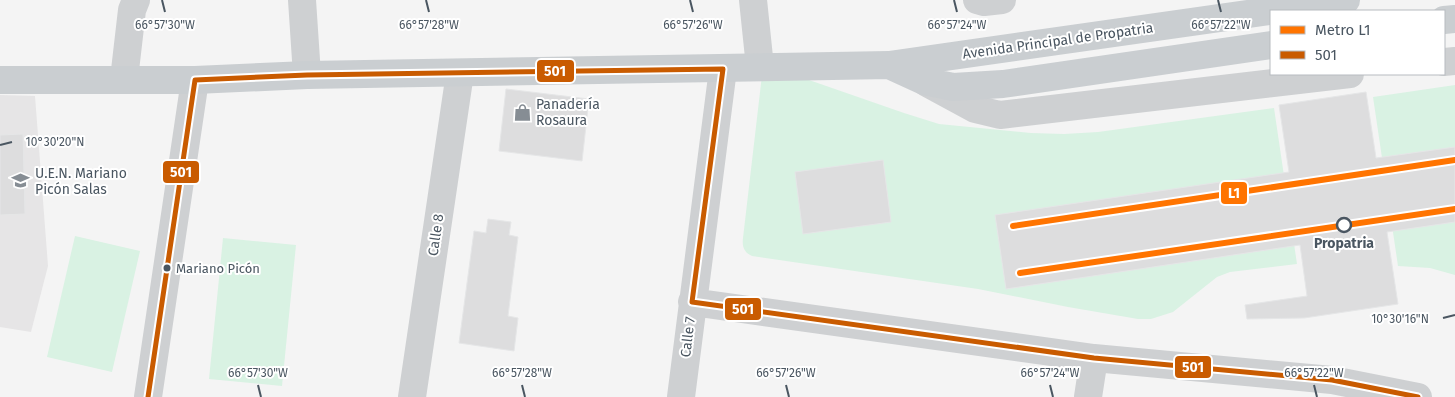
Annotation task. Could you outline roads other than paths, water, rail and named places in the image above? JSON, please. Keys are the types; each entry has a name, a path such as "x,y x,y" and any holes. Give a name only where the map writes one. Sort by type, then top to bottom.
{"main road":[{"name":"Avenida Principal de Propatria","path":"1276,10 1346,0"},
{"name":"Avenida Principal de Propatria","path":"0,80 195,80 307,75 889,65 1270,11"},
{"name":"Avenida Principal de Propatria","path":"889,65 924,81 953,87 1003,84 1270,45"}],"street":[{"path":"124,79 132,10 136,0"},
{"path":"302,0 307,75"},
{"path":"753,0 760,67"},
{"path":"977,0 984,2 1002,0"},
{"name":"Calle 7","path":"681,397 723,69"},
{"name":"Calle 8","path":"412,397 460,73"},
{"name":"Avenida Principal de Propatria","path":"924,81 976,109 1000,115 1341,75"},
{"path":"148,397 195,80"},
{"path":"692,302 1094,358 1332,380 1418,397"},
{"path":"1088,397 1094,358"}],"metro line":[{"name":"L1","path":"1013,226 1455,160"},
{"name":"L1","path":"1020,273 1455,209"}],"place":[{"name":"Panadería Rosaura","path":"522,112"},
{"name":"U.E.N. Mariano Picón Salas","path":"21,181"},
{"name":"Propatria","path":"1344,225"},
{"name":"Mariano Picón","path":"167,268"}]}
